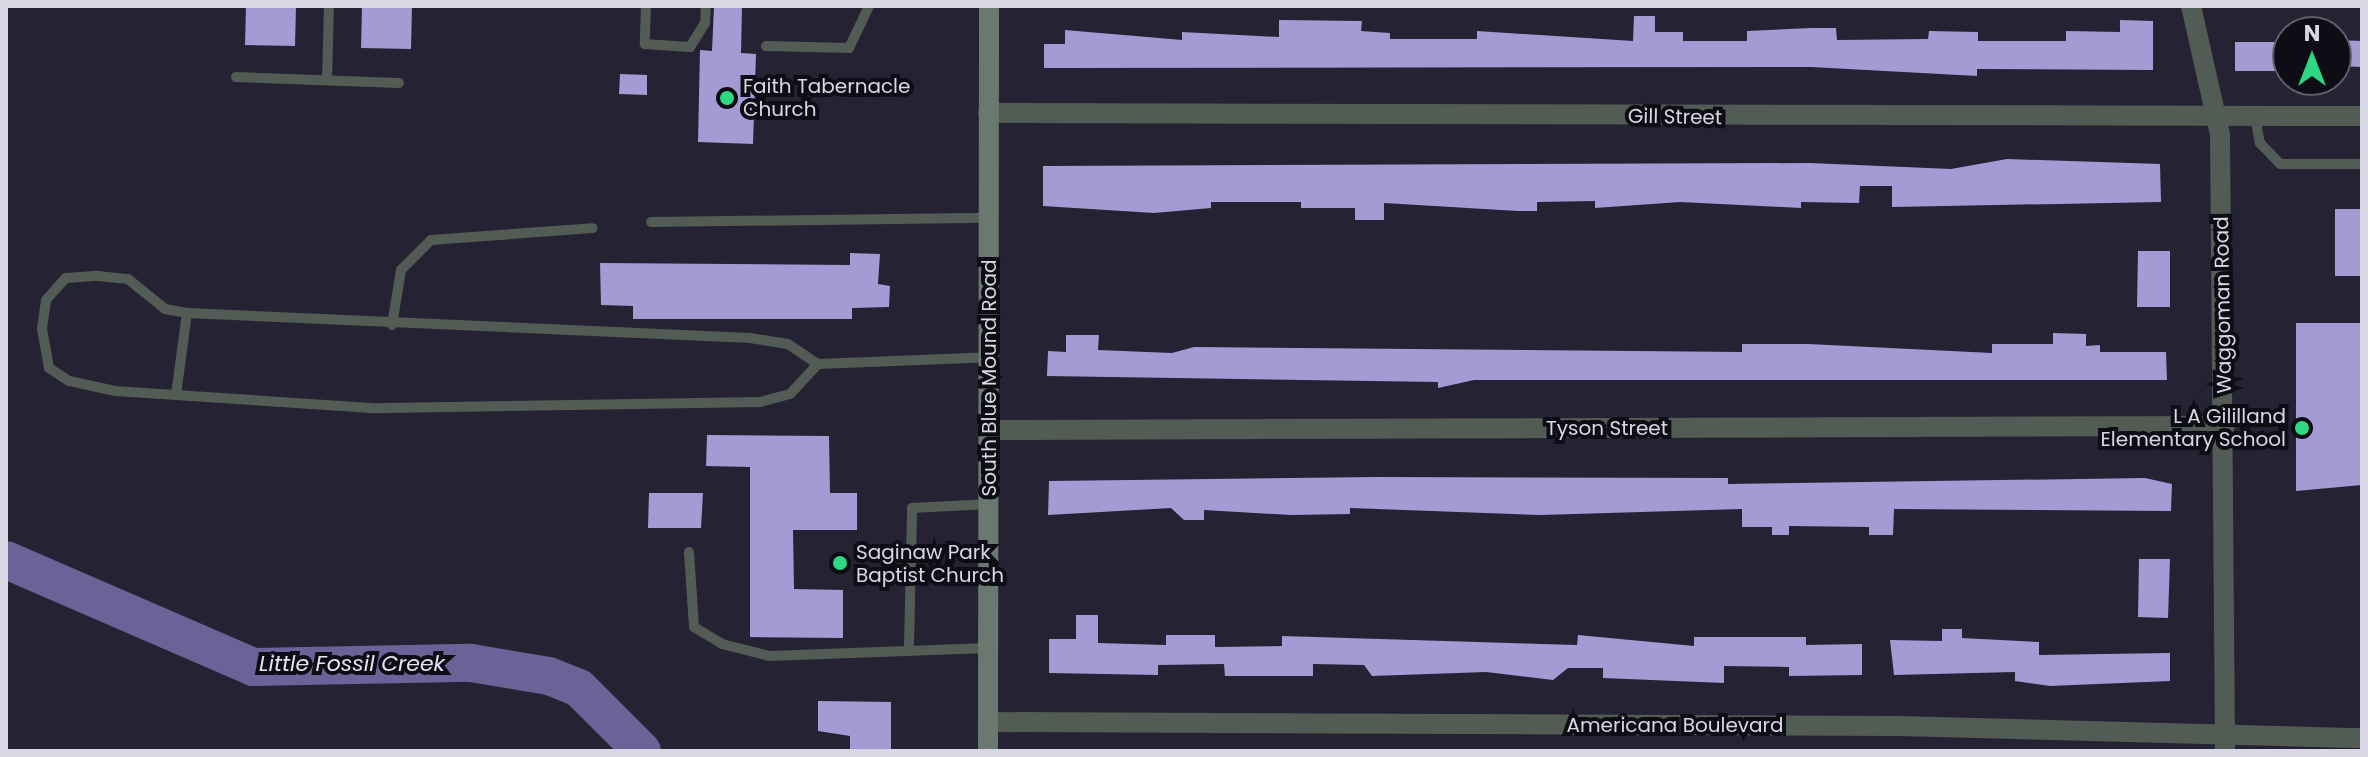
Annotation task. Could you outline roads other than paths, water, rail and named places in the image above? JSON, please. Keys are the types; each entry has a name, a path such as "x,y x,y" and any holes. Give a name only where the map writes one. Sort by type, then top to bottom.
{"main road":[{"name":"South Blue Mound Road","path":"988,751 989,6"}],"street":[{"name":"Waggoman Road","path":"2191,6 2216,114 2225,426 2225,744"},
{"name":"Gill Street","path":"988,113 2362,116"},
{"name":"Tyson Street","path":"989,430 2225,426"},
{"name":"Americana Boulevard","path":"988,722 1898,726 2225,744 2362,738"}],"lane":[{"path":"327,80 329,6"},
{"path":"646,6 645,44 690,47 705,23 706,6"},
{"path":"766,46 849,48 869,6"},
{"path":"236,77 399,83"},
{"path":"2255,114 2260,143 2280,164 2362,164"},
{"path":"651,222 989,218"},
{"path":"392,325 401,270 431,240 593,228"},
{"path":"818,364 790,394 761,402 371,408 176,395 69,381 49,368 42,329 46,300 66,278 128,279 155,303 187,313 392,325 750,338 788,344 818,364 989,357"},
{"path":"176,395 187,313"},
{"path":"909,645 912,508 989,504"},
{"path":"689,552 694,627 722,644 769,656 909,645 988,648"}],"waterway":[{"name":"Little Fossil Creek","path":"6,560 253,667 471,663 549,676 579,688 642,751"}],"place":[{"name":"Faith Tabernacle Church","path":"727,98"},
{"name":"L A Gililland Elementary School","path":"2302,428"},
{"name":"Saginaw Park Baptist Church","path":"840,563"}]}
